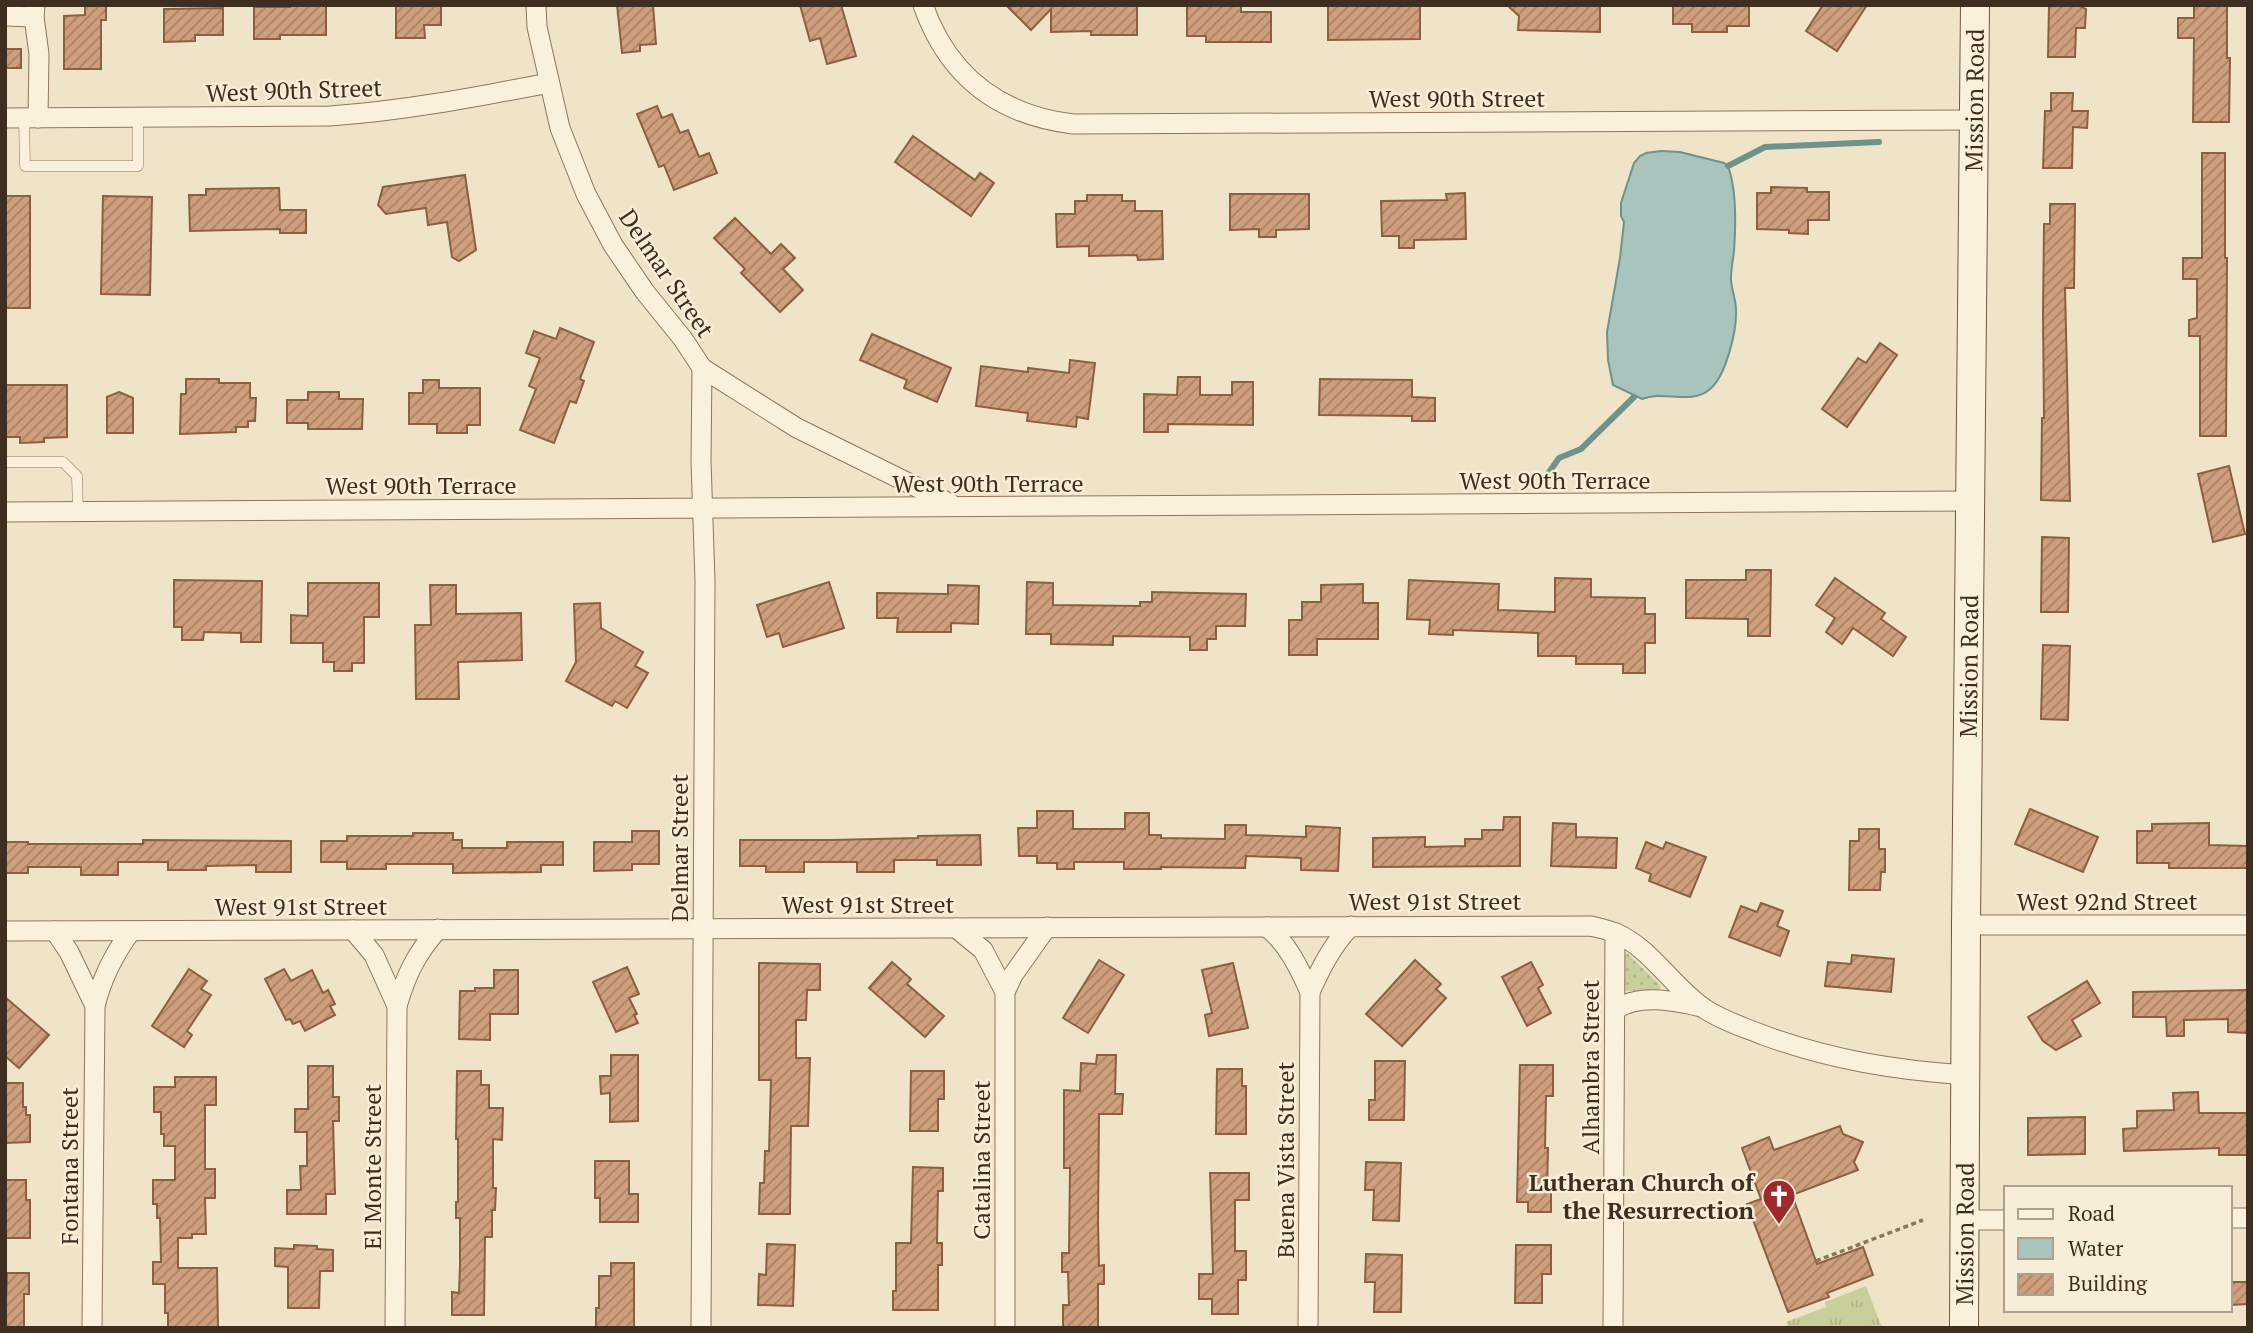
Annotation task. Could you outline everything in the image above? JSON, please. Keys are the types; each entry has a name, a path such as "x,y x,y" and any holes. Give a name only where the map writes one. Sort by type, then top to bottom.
{"main road":[{"name":"Mission Road","path":"1965,1328 1975,5"}],"street":[{"name":"Delmar Street","path":"536,5 537,27 560,128 586,194 613,245 702,368 797,428 955,506"},
{"name":"West 90th Street","path":"923,5 937,38 957,66 989,96 1018,111 1049,121 1073,124 1974,120"},
{"path":"5,16 34,11 39,54 23,118"},
{"name":"West 90th Street","path":"23,118 330,116 436,105 549,83"},
{"name":"Delmar Street","path":"701,1328 705,582 702,368"},
{"name":"West 90th Terrace","path":"5,512 1971,501"},
{"name":"West 92nd Street","path":"1966,925 2248,925"},
{"name":"Buena Vista Street","path":"1308,1328 1310,992 1339,937 1352,926"},
{"name":"West 91st Street","path":"5,932 1591,926 1615,933 1646,953 1702,1007 1747,1029 1797,1047 1878,1067 1966,1076"},
{"name":"Catalina Street","path":"1005,1328 1005,992 1013,975 1047,927"},
{"name":"Buena Vista Street","path":"1267,927 1284,943 1310,992"},
{"name":"Catalina Street","path":"956,928 983,950 1005,992"},
{"name":"El Monte Street","path":"396,1328 397,1006 408,971 438,929"},
{"name":"El Monte Street","path":"353,930 374,955 397,1006"},
{"name":"Fontana Street","path":"55,931 69,952 95,1006"},
{"name":"Fontana Street","path":"93,1328 95,1006 112,959 131,931"},
{"name":"Alhambra Street","path":"1613,1328 1615,933"},
{"name":"West 91st Street","path":"1615,1010 1627,1002 1638,1000 1677,1002 1702,1007"},
{"path":"1964,1220 2004,1220"}],"lane":[{"path":"23,118 25,166 138,166 138,118"},
{"path":"5,462 63,462 77,476 78,512"}],"path":[{"path":"1816,1261 1923,1220"}],"green space":[{"path":"1623,953 1628,954 1659,984 1659,990 1624,991"},
{"path":"1866,1286 1882,1328 1788,1328 1786,1322 1826,1307 1825,1302"}],"water":[{"path":"1680,152 1728,166 1735,208 1731,278 1736,319 1721,375 1709,390 1694,396 1642,399 1613,385 1608,360 1607,332 1624,222 1621,203 1634,163 1646,153"}],"building":[{"path":"85,5 106,5 106,20 101,20 101,69 64,69 64,16 85,15"},
{"path":"326,5 326,35 280,35 280,39 254,39 254,7"},
{"path":"396,5 441,5 441,25 424,25 425,38 396,38"},
{"path":"617,5 653,5 656,44 640,45 640,51 622,53"},
{"path":"800,5 841,5 856,56 827,64 820,38 810,41"},
{"path":"1006,5 1137,5 1137,35 1091,35 1091,31 1051,32 1051,9 1031,30"},
{"path":"1187,5 1241,5 1241,12 1271,12 1271,42 1206,42 1206,36 1187,36"},
{"path":"1328,5 1420,5 1420,39 1328,40"},
{"path":"1507,5 1600,5 1600,32 1518,30 1519,16"},
{"path":"1673,5 1749,5 1749,26 1727,26 1727,32 1692,32 1692,24 1673,24"},
{"path":"1823,5 1867,5 1837,51 1806,31"},
{"path":"2049,5 2078,5 2086,9 2085,28 2076,28 2075,57 2048,57"},
{"path":"2194,5 2227,5 2229,122 2193,122 2194,38 2178,38 2178,18 2194,18"},
{"path":"223,8 223,35 195,35 195,41 164,42 164,9"},
{"path":"5,49 21,49 21,68 5,68"},
{"path":"2051,93 2073,93 2072,111 2088,111 2087,128 2073,127 2072,168 2043,168 2045,111 2051,111"},
{"path":"657,106 662,118 672,114 680,133 688,130 699,157 709,153 717,173 674,190 664,165 659,167 637,114"},
{"path":"913,136 975,180 980,173 994,183 971,216 895,162"},
{"path":"2202,153 2225,153 2226,436 2200,436 2200,336 2189,336 2189,320 2197,318 2197,279 2183,279 2183,258 2202,258"},
{"path":"465,175 476,250 459,261 452,257 447,222 428,225 426,208 386,214 378,205 383,187"},
{"path":"1771,187 1829,192 1829,220 1808,220 1808,234 1789,233 1789,230 1757,229 1757,193 1771,193"},
{"path":"279,188 280,210 306,210 306,233 280,233 280,229 190,231 189,195 206,195 206,189"},
{"path":"1465,193 1466,239 1414,240 1414,248 1399,248 1399,236 1382,236 1381,201 1447,200 1446,194"},
{"path":"1230,194 1309,194 1309,229 1276,230 1276,237 1259,237 1259,229 1230,230"},
{"path":"1087,195 1122,195 1122,201 1135,201 1135,211 1162,211 1163,259 1138,260 1137,255 1089,256 1089,246 1057,247 1056,214 1075,214 1075,201 1087,201"},
{"path":"5,196 30,196 30,308 5,308"},
{"path":"103,196 152,197 150,295 101,294"},
{"path":"2050,204 2075,204 2074,288 2065,288 2070,501 2041,500 2044,418 2044,224 2050,224"},
{"path":"735,218 771,254 781,244 795,258 783,269 803,290 780,312 741,273 745,269 714,238"},
{"path":"560,328 594,342 580,379 584,381 576,403 570,401 554,443 520,430 536,389 529,386 540,358 526,353 534,331 556,339"},
{"path":"872,334 951,368 937,402 904,388 907,380 860,360"},
{"path":"1880,343 1897,355 1847,427 1822,409 1858,358 1866,363"},
{"path":"1070,360 1095,363 1088,419 1077,417 1076,427 1027,421 1028,413 976,406 981,366 1028,372 1028,368 1069,373"},
{"path":"1178,377 1200,377 1200,395 1232,395 1232,382 1253,382 1253,425 1168,424 1168,432 1144,432 1144,394 1177,395"},
{"path":"186,379 250,383 250,398 256,398 255,421 248,421 248,427 236,427 236,432 180,434 181,394 186,394"},
{"path":"1320,379 1412,380 1412,397 1435,398 1435,421 1412,421 1412,416 1319,415"},
{"path":"423,380 439,380 439,388 480,388 480,425 467,425 467,433 437,433 437,424 409,424 409,393 423,393"},
{"path":"5,385 67,385 67,437 20,443 20,437 5,437"},
{"path":"119,392 133,398 133,433 107,433 107,397"},
{"path":"308,392 339,392 339,399 363,399 362,429 308,429 308,423 287,423 287,400 308,400"},
{"path":"2229,466 2245,534 2213,542 2198,474"},
{"path":"2042,537 2069,538 2068,612 2041,612"},
{"path":"1746,570 1771,570 1770,636 1748,636 1748,619 1686,618 1686,580 1746,580"},
{"path":"1555,578 1591,579 1591,597 1645,598 1645,614 1655,614 1655,643 1645,643 1645,673 1623,673 1623,664 1576,664 1576,656 1538,656 1538,633 1453,630 1453,635 1429,634 1430,620 1407,619 1409,580 1499,584 1498,610 1555,612"},
{"path":"1835,578 1885,613 1881,619 1906,637 1893,656 1853,628 1842,644 1826,632 1835,618 1816,605"},
{"path":"174,580 262,581 261,642 241,642 241,633 204,632 203,640 182,640 182,627 174,627"},
{"path":"829,582 844,628 783,647 779,633 767,637 757,605"},
{"path":"1027,582 1053,583 1053,605 1140,606 1140,602 1152,602 1152,592 1246,594 1245,626 1216,626 1216,639 1207,639 1207,650 1190,650 1190,637 1113,636 1113,645 1051,644 1051,634 1026,634"},
{"path":"308,583 379,583 379,617 364,617 364,663 352,663 352,671 334,671 334,662 323,662 323,643 291,643 291,615 308,616"},
{"path":"1363,584 1363,603 1378,603 1378,639 1317,639 1317,655 1289,655 1289,620 1302,620 1302,602 1321,602 1321,585"},
{"path":"430,585 456,585 456,614 521,613 522,660 458,662 459,699 416,699 415,625 431,625"},
{"path":"948,585 979,586 978,624 951,623 951,632 897,632 898,618 877,618 877,593 948,594"},
{"path":"600,603 601,628 643,652 635,666 648,673 627,708 615,701 612,706 566,681 576,662 574,604"},
{"path":"2043,645 2070,646 2068,720 2041,719"},
{"path":"2030,809 2098,837 2083,872 2015,844"},
{"path":"1037,811 1073,811 1073,829 1125,829 1125,813 1149,813 1149,835 1161,835 1161,838 1225,839 1225,825 1246,825 1246,835 1306,837 1306,826 1340,828 1338,871 1301,870 1301,858 1246,856 1245,868 1124,869 1124,862 1074,862 1074,869 1057,869 1057,863 1037,863 1037,856 1019,856 1018,828 1037,828"},
{"path":"1504,817 1520,817 1520,866 1373,867 1373,838 1425,837 1425,847 1465,846 1465,839 1482,839 1482,830 1503,830"},
{"path":"1553,823 1576,824 1576,837 1617,838 1616,868 1551,866"},
{"path":"2209,823 2209,845 2248,846 2248,868 2169,868 2169,863 2137,863 2137,831 2152,831 2152,824"},
{"path":"1859,829 1879,829 1879,849 1885,849 1885,872 1881,872 1880,890 1849,890 1850,841 1859,841"},
{"path":"632,831 659,831 659,864 632,864 632,870 594,871 594,842 632,842"},
{"path":"413,833 453,833 453,840 462,840 462,848 507,848 507,842 563,842 563,865 541,865 541,872 453,873 453,864 386,864 386,869 347,869 347,862 321,862 321,841 347,841 347,836 413,836"},
{"path":"980,835 981,865 937,865 937,860 894,860 894,872 857,872 857,862 804,862 804,872 766,872 766,866 740,866 740,840"},
{"path":"143,840 291,841 291,872 256,872 256,865 206,866 206,870 168,870 168,862 118,862 118,875 81,875 81,867 28,867 28,873 5,873 5,842 143,844"},
{"path":"1646,842 1663,849 1666,842 1706,857 1690,897 1649,881 1651,874 1636,868"},
{"path":"1761,903 1783,911 1777,926 1789,931 1780,956 1729,937 1741,906 1757,912"},
{"path":"1852,955 1894,959 1891,992 1825,986 1828,962 1851,964"},
{"path":"1099,960 1124,975 1088,1033 1063,1018"},
{"path":"1415,960 1441,984 1436,989 1446,998 1402,1046 1366,1014"},
{"path":"892,962 911,979 907,984 944,1016 925,1037 869,988"},
{"path":"1531,962 1543,985 1538,988 1551,1013 1527,1026 1502,977"},
{"path":"759,963 820,964 820,990 807,990 806,1020 796,1020 796,1058 810,1058 808,1126 791,1126 790,1214 759,1214 765,1151 769,1151 771,1080 759,1080"},
{"path":"1233,963 1248,1028 1209,1036 1205,1015 1212,1013 1202,970"},
{"path":"627,967 639,994 629,998 637,1014 634,1015 638,1023 616,1032 593,982"},
{"path":"189,969 207,981 201,989 211,995 187,1031 192,1035 184,1047 152,1026"},
{"path":"284,969 291,981 312,970 323,993 328,990 335,1004 330,1006 335,1015 305,1031 300,1021 293,1024 290,1019 286,1020 265,979"},
{"path":"494,970 518,970 518,1014 490,1014 490,1040 459,1039 460,991 494,988"},
{"path":"2087,981 2100,1003 2072,1020 2081,1036 2056,1050 2043,1041 2028,1017"},
{"path":"2248,990 2248,1033 2228,1032 2228,1019 2184,1020 2184,1036 2167,1036 2166,1017 2133,1017 2133,992"},
{"path":"5,997 49,1035 19,1068 5,1056"},
{"path":"611,1055 638,1055 638,1121 610,1122 610,1093 601,1094 600,1076 611,1076"},
{"path":"1097,1055 1116,1055 1115,1094 1123,1094 1122,1114 1099,1114 1099,1266 1104,1265 1104,1284 1098,1284 1098,1328 1063,1328 1063,1305 1069,1305 1068,1272 1062,1272 1062,1253 1069,1253 1070,1168 1064,1168 1064,1090 1080,1091 1081,1063 1096,1064"},
{"path":"1375,1061 1405,1061 1404,1120 1369,1120 1369,1100 1375,1100"},
{"path":"1520,1065 1553,1065 1553,1096 1546,1096 1545,1148 1548,1148 1547,1192 1551,1192 1551,1212 1528,1212 1528,1202 1517,1202"},
{"path":"308,1066 333,1066 333,1097 339,1097 339,1121 333,1121 335,1194 326,1194 326,1214 287,1214 287,1190 301,1190 300,1166 307,1166 307,1132 295,1132 295,1109 308,1109"},
{"path":"1217,1069 1242,1069 1242,1086 1246,1086 1246,1134 1216,1134"},
{"path":"457,1071 481,1071 481,1085 489,1085 489,1108 503,1108 502,1140 493,1139 495,1210 492,1210 492,1237 485,1237 484,1315 452,1315 452,1292 459,1293 460,1265 460,1218 456,1218"},
{"path":"911,1071 944,1071 944,1099 938,1099 938,1131 910,1131"},
{"path":"175,1077 216,1077 216,1105 205,1105 205,1169 215,1169 215,1198 205,1198 206,1234 178,1238 178,1268 217,1268 218,1327 168,1327 165,1284 153,1284 153,1262 161,1262 160,1218 157,1218 157,1204 153,1204 153,1180 175,1180 175,1146 164,1146 161,1112 154,1112 154,1087 175,1087"},
{"path":"5,1083 23,1083 23,1107 26,1107 26,1115 30,1115 30,1142 5,1143"},
{"path":"2198,1092 2199,1113 2248,1113 2248,1155 2219,1155 2219,1148 2124,1151 2123,1129 2137,1128 2137,1111 2174,1110 2173,1093"},
{"path":"2085,1117 2085,1154 2028,1155 2028,1118"},
{"name":"Lutheran Church of the Resurrection","path":"1840,1126 1843,1134 1863,1142 1854,1162 1858,1170 1792,1195 1817,1264 1863,1247 1873,1275 1827,1293 1829,1297 1788,1312 1747,1204 1761,1199 1742,1148 1769,1137 1774,1150"},
{"path":"595,1161 629,1161 629,1194 638,1194 638,1222 600,1222 600,1198 595,1198"},
{"path":"1366,1162 1401,1163 1399,1221 1373,1220 1374,1190 1365,1190"},
{"path":"913,1167 943,1168 943,1191 938,1191 937,1243 942,1243 942,1265 938,1265 938,1310 893,1310 893,1291 896,1291 896,1243 911,1243"},
{"path":"1210,1173 1249,1173 1249,1200 1235,1200 1235,1251 1246,1251 1246,1280 1238,1280 1238,1314 1212,1314 1212,1299 1199,1299 1199,1274 1213,1274"},
{"path":"5,1180 26,1180 26,1200 30,1200 30,1238 5,1238"},
{"path":"767,1244 795,1245 793,1306 758,1305 759,1274 766,1275"},
{"path":"294,1245 333,1250 333,1271 320,1271 319,1308 288,1308 288,1267 275,1266 275,1248 294,1249"},
{"path":"1516,1245 1551,1245 1551,1274 1542,1274 1542,1303 1515,1303"},
{"path":"1366,1254 1402,1255 1401,1312 1374,1312 1375,1282 1365,1282"},
{"path":"611,1263 634,1263 634,1328 596,1328 599,1276 611,1276"},
{"path":"7,1273 29,1273 29,1294 24,1294 24,1328 5,1328"},
{"path":"2232,1282 2248,1282 2248,1304 2232,1305"}],"waterway":[{"path":"1728,166 1765,147 1879,142"},
{"path":"1545,478 1559,458 1581,449 1634,397"}],"place":[{"name":"Lutheran Church of the Resurrection","path":"1779,1226"}]}
